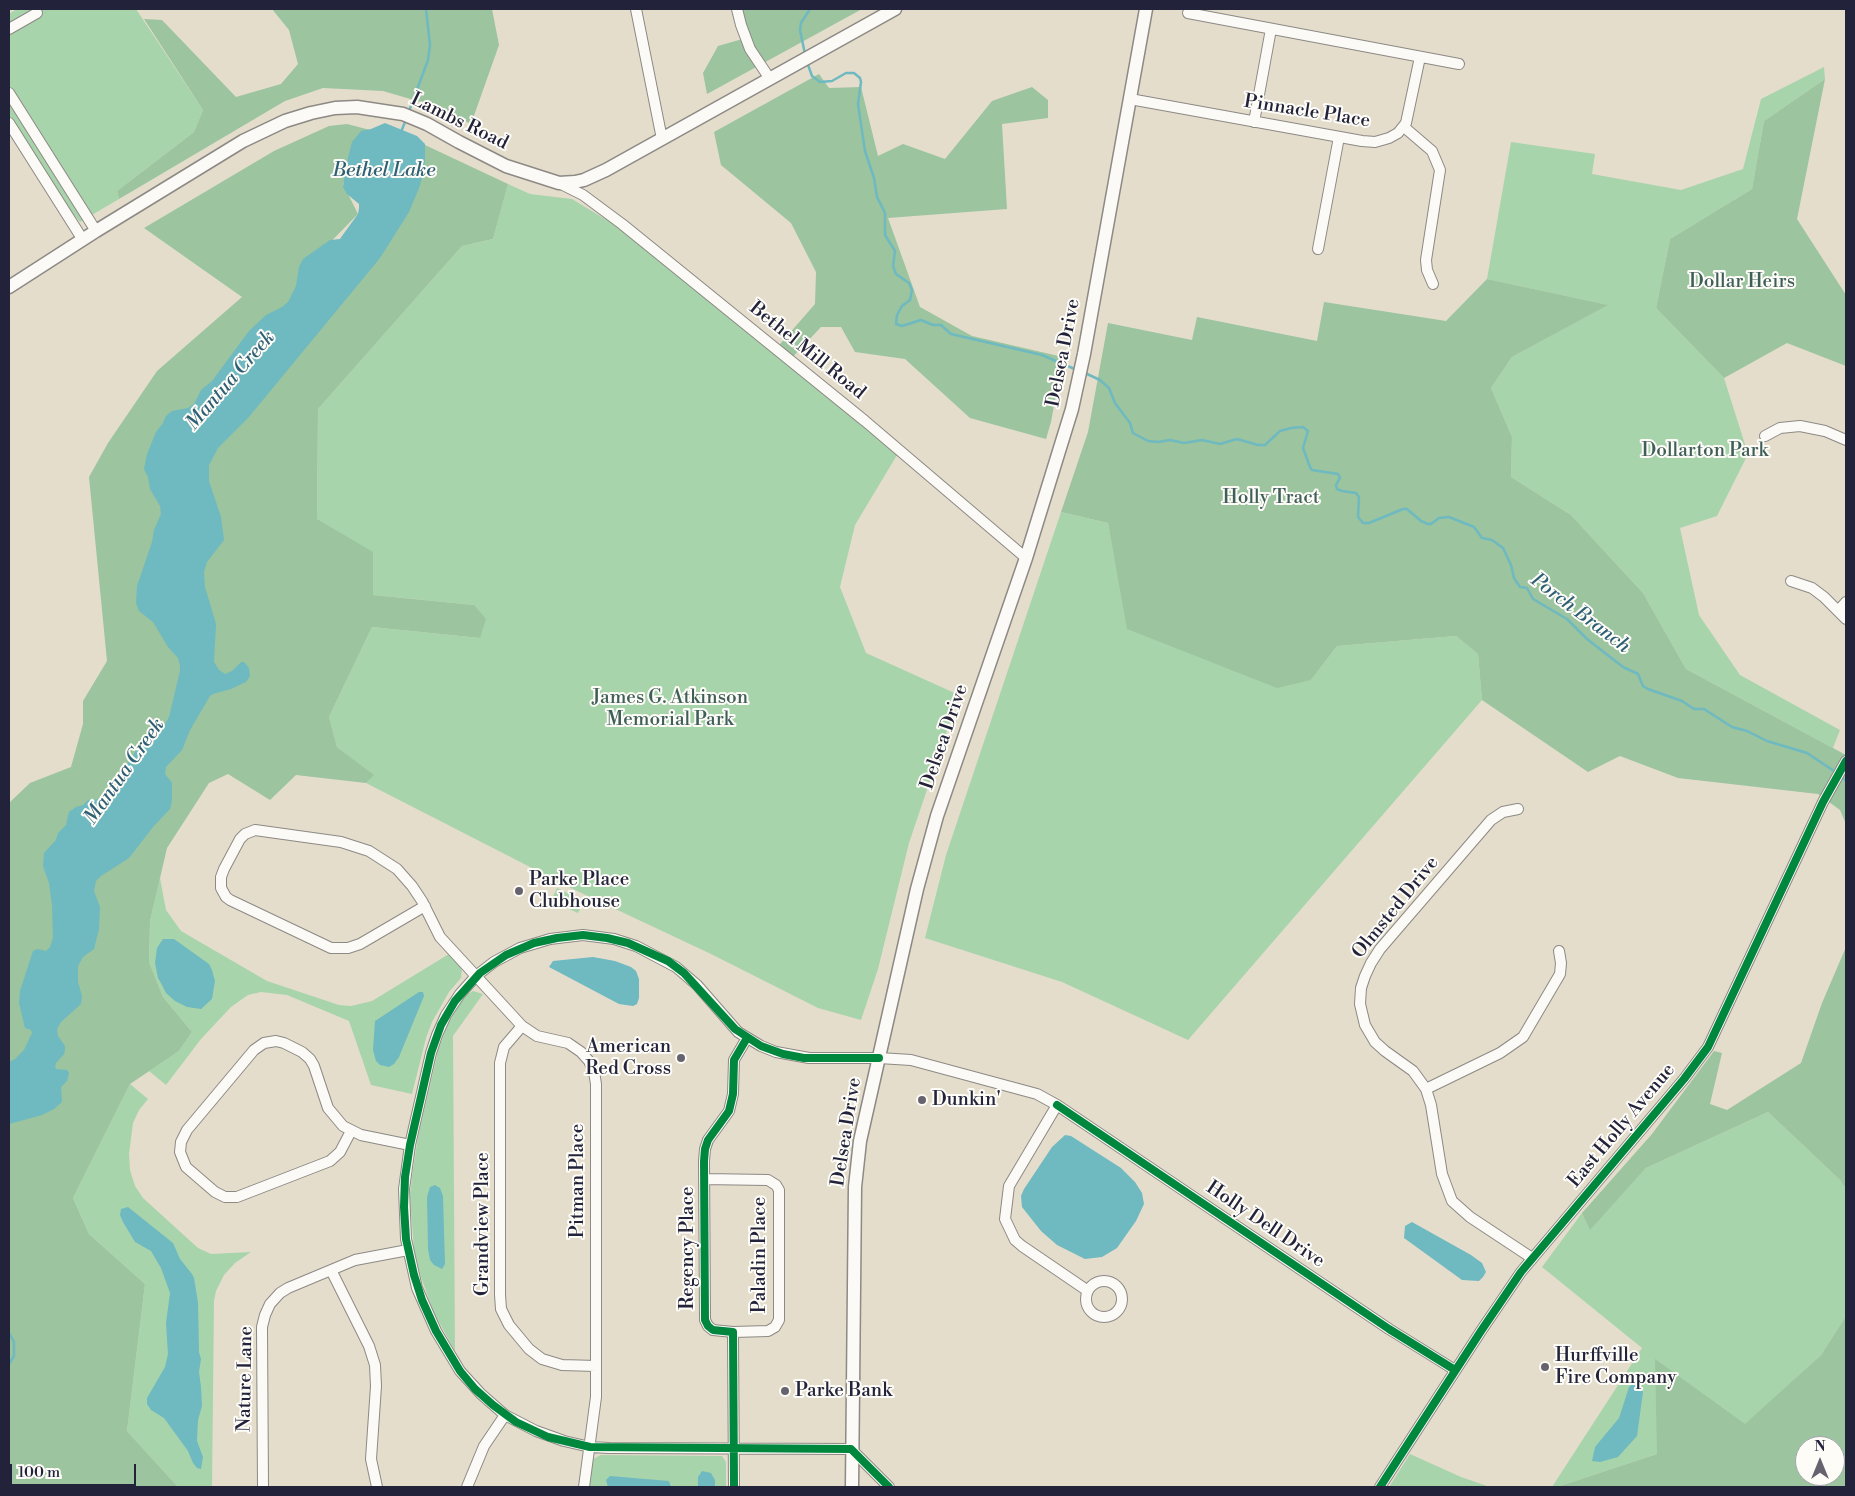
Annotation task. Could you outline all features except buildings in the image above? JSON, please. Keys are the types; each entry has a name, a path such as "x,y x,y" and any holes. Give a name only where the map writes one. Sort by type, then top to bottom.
{"main road":[{"name":"Lambs Road","path":"9,287 96,231 244,141 285,121 334,108 357,107 403,114 427,124 506,166 558,183 575,182 596,176 895,9"},
{"name":"Delsea Drive","path":"852,1487 855,1187 860,1141 917,889 937,816 1026,558 1072,409 1146,9"}],"street":[{"path":"636,9 662,138"},
{"path":"737,9 750,49 770,79"},
{"path":"9,29 37,13"},
{"path":"1188,13 1458,64"},
{"path":"1254,122 1271,29"},
{"path":"1420,57 1410,114 1404,127 1432,151 1440,170 1426,260 1427,270 1433,284"},
{"path":"9,92 96,231"},
{"name":"Pinnacle Place","path":"1130,99 1375,142 1398,133 1404,127"},
{"path":"9,123 83,240"},
{"path":"1318,249 1339,137"},
{"name":"Bethel Mill Road","path":"558,183 584,195 622,224 865,421 1026,558"},
{"path":"1765,436 1780,428 1800,426 1816,429 1846,440"},
{"path":"1791,582 1812,588 1846,619"},
{"path":"1838,610 1846,602"},
{"name":"East Holly Avenue","path":"1380,1487 1455,1370 1532,1258 1684,1079 1708,1047 1832,784 1845,762"},
{"name":"Olmsted Drive","path":"1518,809 1503,812 1491,820 1380,949 1365,976 1360,1004 1367,1029 1381,1048 1413,1071 1426,1089 1431,1105 1443,1181 1452,1200 1470,1217 1532,1258"},
{"name":"Pitman Place","path":"425,906 360,944 343,949 331,948 230,900 221,888 221,877 242,836 255,830 341,842 369,851 385,860 402,874 416,891 425,906 438,934 522,1026 537,1036 564,1042 575,1048 589,1061 595,1075 596,1084 596,1402 584,1487"},
{"name":"Holly Dell Drive","path":"851,1449 590,1447 548,1437 524,1426 505,1415 486,1400 471,1384 445,1347 422,1300 408,1250 404,1201 410,1145 431,1053 437,1035 455,1001 476,976 506,955 542,941 577,936 614,939 644,950 676,967 697,985 732,1026 747,1038 766,1048 796,1057 819,1059 879,1058 911,1060 1037,1094 1057,1105 1389,1329 1455,1370"},
{"path":"1426,1089 1500,1054 1523,1037 1560,974 1559,951"},
{"name":"Grandview Place","path":"522,1026 504,1048 500,1063 501,1309 514,1332 529,1349 542,1359 562,1365 596,1366"},
{"name":"Regency Place","path":"733,1332 713,1330 705,1320 704,1154 706,1144 730,1111 733,1094 734,1060 747,1038"},
{"path":"351,1131 340,1152 330,1161 238,1197 226,1197 215,1192 186,1167 180,1152 182,1139 197,1118 254,1050 264,1043 272,1042 284,1043 308,1056 314,1066 330,1111 339,1123 351,1131 410,1145"},
{"path":"1057,1105 1008,1186 1005,1219 1015,1240 1088,1291"},
{"name":"Paladin Place","path":"704,1179 768,1180 776,1185 779,1190 779,1320 775,1327 768,1331 733,1332"},
{"name":"Nature Lane","path":"263,1487 262,1327 270,1304 280,1293 292,1286 331,1270 366,1257 408,1250"},
{"path":"331,1270 369,1346 376,1368 371,1459 377,1487"},
{"path":"733,1332 734,1487"},
{"path":"467,1487 484,1446 505,1415"},
{"path":"851,1449 888,1487"}],"green space":[{"path":"17,9 136,9 203,110 194,132 117,191 119,199 80,222 44,179 9,132 9,14"},
{"path":"272,9 492,9 499,45 471,124 431,105 383,91 323,88 285,101 119,199 117,191 194,132 203,110 144,19 162,20 236,97 281,84 298,64 289,30"},
{"path":"739,9 862,9 707,94 703,73 718,46 746,38"},
{"name":"Dollarton Park","path":"1824,67 1825,79 1764,121 1752,189 1670,239 1656,308 1724,378 1748,454 1717,516 1680,528 1699,615 1740,675 1840,730 1833,748 1686,669 1643,593 1571,515 1511,477 1512,437 1491,388 1512,357 1607,305 1487,279 1511,142 1595,154 1592,174 1681,190 1743,169 1761,99"},
{"path":"819,74 829,88 861,87 878,156 903,144 945,159 992,101 1032,87 1048,100 1048,118 1002,124 1007,209 888,218 920,307 972,336 1063,357 1046,439 970,418 905,359 855,352 841,327 821,327 788,362 774,351 815,304 816,272 791,223 721,165 714,132"},
{"name":"Dollar Heirs","path":"1825,79 1797,219 1846,295 1846,366 1787,343 1724,378 1656,308 1670,239 1752,189 1764,121"},
{"path":"347,124 374,131 343,184 358,214 298,275 380,258 425,145 508,184 493,239 462,246 318,409 317,519 373,552 373,595 474,605 486,619 480,638 372,627 329,717 337,747 374,775 366,783 296,775 270,800 228,774 209,783 167,848 150,921 149,962 163,997 192,1032 179,1051 130,1084 73,1198 89,1234 145,1284 127,1431 178,1487 9,1487 9,803 30,783 71,767 83,724 83,701 107,661 89,477 108,443 157,371 242,297 144,228 274,151 329,126"},
{"name":"James G. Atkinson Memorial Park","path":"508,184 530,194 572,199 620,228 900,450 855,525 840,587 866,653 959,695 909,843 878,969 861,1020 818,1008 711,954 575,890 366,783 373,775 337,747 329,717 372,627 480,638 474,605 373,595 317,519 318,409 462,246 493,239"},
{"name":"Holly Tract","path":"1487,279 1608,305 1512,357 1491,388 1512,437 1511,477 1571,515 1643,593 1686,669 1846,755 1846,824 1840,810 1818,794 1678,778 1620,756 1588,772 1482,700 1478,654 1456,636 1337,646 1311,680 1277,688 1127,629 1108,523 1061,512 1088,432 1108,323 1192,340 1197,317 1317,341 1324,302 1446,321"},
{"path":"1061,512 1108,523 1128,629 1311,680 1337,646 1456,636 1478,654 1482,700 1188,1040 1062,982 925,938 946,855"},
{"path":"160,878 166,910 181,931 267,981 339,1005 351,1006 372,1001 449,954 462,968 461,978 449,992 432,1022 412,1094 371,1085 349,1021 287,995 261,992 248,995 231,1007 201,1039 166,1085 149,1071 179,1051 192,1032 163,997 149,962 150,921"},
{"path":"557,888 584,901 578,913 551,901"},
{"path":"1846,947 1846,1189 1840,1180 1768,1112 1646,1168 1590,1230 1582,1213 1652,1134 1714,1051 1722,1053 1710,1104 1727,1110 1801,1063 1822,1003"},
{"path":"473,991 483,994 453,1036 455,1351 434,1313 421,1277 414,1250 410,1197 418,1137 438,1051 447,1026 459,1005"},
{"path":"130,1084 148,1099 139,1110 133,1123 129,1154 130,1170 135,1186 143,1198 198,1248 211,1254 251,1252 235,1263 224,1275 216,1291 214,1301 212,1487 178,1487 127,1431 145,1284 89,1234 73,1198"},
{"path":"1768,1112 1840,1180 1846,1189 1846,1316 1821,1355 1745,1425 1557,1487 1552,1487 1642,1348 1542,1267 1582,1213 1590,1229 1646,1168"},
{"path":"1846,1316 1846,1487 1557,1487 1657,1454 1655,1359 1745,1424 1821,1355"},
{"path":"1410,1454 1461,1477 1490,1487 1389,1487"},
{"path":"601,1455 722,1456 726,1462 726,1487 587,1487 591,1462"}],"water":[{"name":"Bethel Lake","path":"385,123 417,136 425,144 423,175 409,212 380,258 248,418 218,448 209,465 209,481 221,517 224,540 207,562 204,572 205,587 216,624 214,662 219,670 225,674 232,671 241,662 244,662 249,668 250,676 246,682 210,696 190,730 182,750 166,767 165,774 172,783 170,809 129,858 96,881 94,891 100,907 99,929 94,949 83,957 78,966 78,982 82,996 81,1004 61,1022 57,1029 58,1036 65,1046 65,1050 55,1067 56,1069 67,1070 69,1073 67,1081 61,1087 62,1102 54,1109 42,1115 9,1124 9,1062 24,1050 32,1033 31,1030 25,1028 19,1003 20,991 33,951 38,949 46,951 50,947 53,938 52,905 49,883 43,866 44,853 66,825 69,812 83,805 88,800 101,799 109,794 119,783 123,771 142,741 163,728 169,717 180,671 178,658 168,647 153,622 139,611 136,603 137,586 152,542 154,530 161,514 160,506 150,489 148,477 144,469 147,454 156,432 166,416 172,411 188,408 194,404 201,390 212,381 249,331 266,315 288,302 296,286 299,267 303,259 330,240 340,239 358,214 359,204 347,194 343,187 352,142 361,131"},
{"path":"163,939 174,939 209,964 215,981 212,999 201,1009 187,1007 175,1001 166,993 158,978 155,963 157,948"},
{"path":"593,957 615,961 636,971 639,979 639,998 637,1004 633,1006 619,1004 549,967 553,961"},
{"path":"419,992 423,992 424,996 399,1057 389,1067 380,1065 376,1061 373,1050 375,1021"},
{"path":"1065,1135 1071,1136 1121,1168 1135,1182 1142,1193 1144,1204 1136,1221 1117,1248 1102,1257 1085,1259 1057,1245 1041,1231 1022,1207 1021,1196 1024,1189 1052,1147"},
{"path":"435,1185 440,1188 443,1196 445,1264 442,1269 434,1265 430,1260 428,1249 427,1197 430,1187"},
{"path":"128,1207 173,1243 180,1259 194,1278 198,1302 199,1352 201,1359 199,1372 202,1406 198,1420 197,1441 203,1457 201,1469 197,1468 193,1463 188,1451 164,1418 151,1410 147,1404 147,1398 165,1367 168,1354 166,1323 170,1293 161,1268 151,1251 135,1242 123,1222 120,1215 121,1209"},
{"path":"1412,1222 1482,1263 1486,1272 1483,1277 1479,1281 1462,1280 1404,1238 1405,1226"},
{"path":"1634,1382 1641,1386 1643,1392 1637,1436 1618,1457 1600,1462 1592,1461 1595,1447 1619,1418 1629,1387"},
{"path":"702,1471 711,1473 715,1480 715,1487 698,1487 698,1477"},
{"path":"610,1476 669,1481 671,1487 608,1487 606,1480"}],"waterway":[{"name":"Mantua Creek","path":"409,111 428,60 430,45 426,9"},
{"name":"Porch Branch","path":"805,54 800,30 801,23 810,9"},
{"name":"Porch Branch","path":"807,62 812,76 820,82 832,81 846,73 854,73 860,78 858,104 865,151 874,178 877,197 885,213 885,235 895,251 893,266 896,274 909,283 912,290 910,300 902,306 897,315 896,324 902,326 921,320 933,325 941,325 951,334 1042,355 1077,370"},
{"name":"Mantua Creek","path":"401,132 405,122"},
{"name":"Porch Branch","path":"1085,373 1100,380 1109,388 1115,403 1130,423 1133,433 1148,441 1170,440 1184,443 1202,440 1220,444 1237,439 1265,445 1280,431 1303,427 1308,431 1303,448 1310,467 1312,470 1338,474 1340,478 1336,485 1337,489 1356,493 1359,497 1358,517 1363,523 1369,523 1407,509 1421,521 1428,524 1439,518 1449,517 1474,527 1482,538 1492,540 1503,548 1511,565 1514,578 1520,587 1527,588 1533,599 1567,619 1587,639 1623,667 1638,674 1643,686 1682,701 1694,709 1704,709 1732,727 1747,731 1767,741 1807,753 1837,773"},
{"name":"Porch Branch","path":"1841,776 1846,781"},
{"name":"Mantua Creek","path":"9,1333 14,1342 14,1356 9,1364"}],"cycle path":[{"path":"1380,1487 1521,1272 1684,1079 1708,1047 1823,802 1846,761"},
{"path":"879,1058 804,1058 783,1054 761,1046 735,1029 684,973 668,961 628,943 583,935 534,943 506,955 480,973 455,1001 441,1025 431,1053 410,1145 405,1177 404,1207 406,1239 414,1275 422,1300 436,1331 460,1371 475,1389 516,1422 548,1437 590,1447 851,1449 889,1487"},
{"path":"734,1487 733,1332 713,1330 705,1320 704,1161 708,1140 729,1111 733,1094 734,1060 747,1038"},
{"path":"1057,1105 1389,1329 1455,1370"}],"place":[{"name":"Parke Place Clubhouse","path":"519,891"},
{"name":"American Red Cross","path":"681,1058"},
{"name":"Dunkin'","path":"922,1100"},
{"name":"Hurffville Fire Company","path":"1545,1367"},
{"name":"Parke Bank","path":"785,1391"}]}
